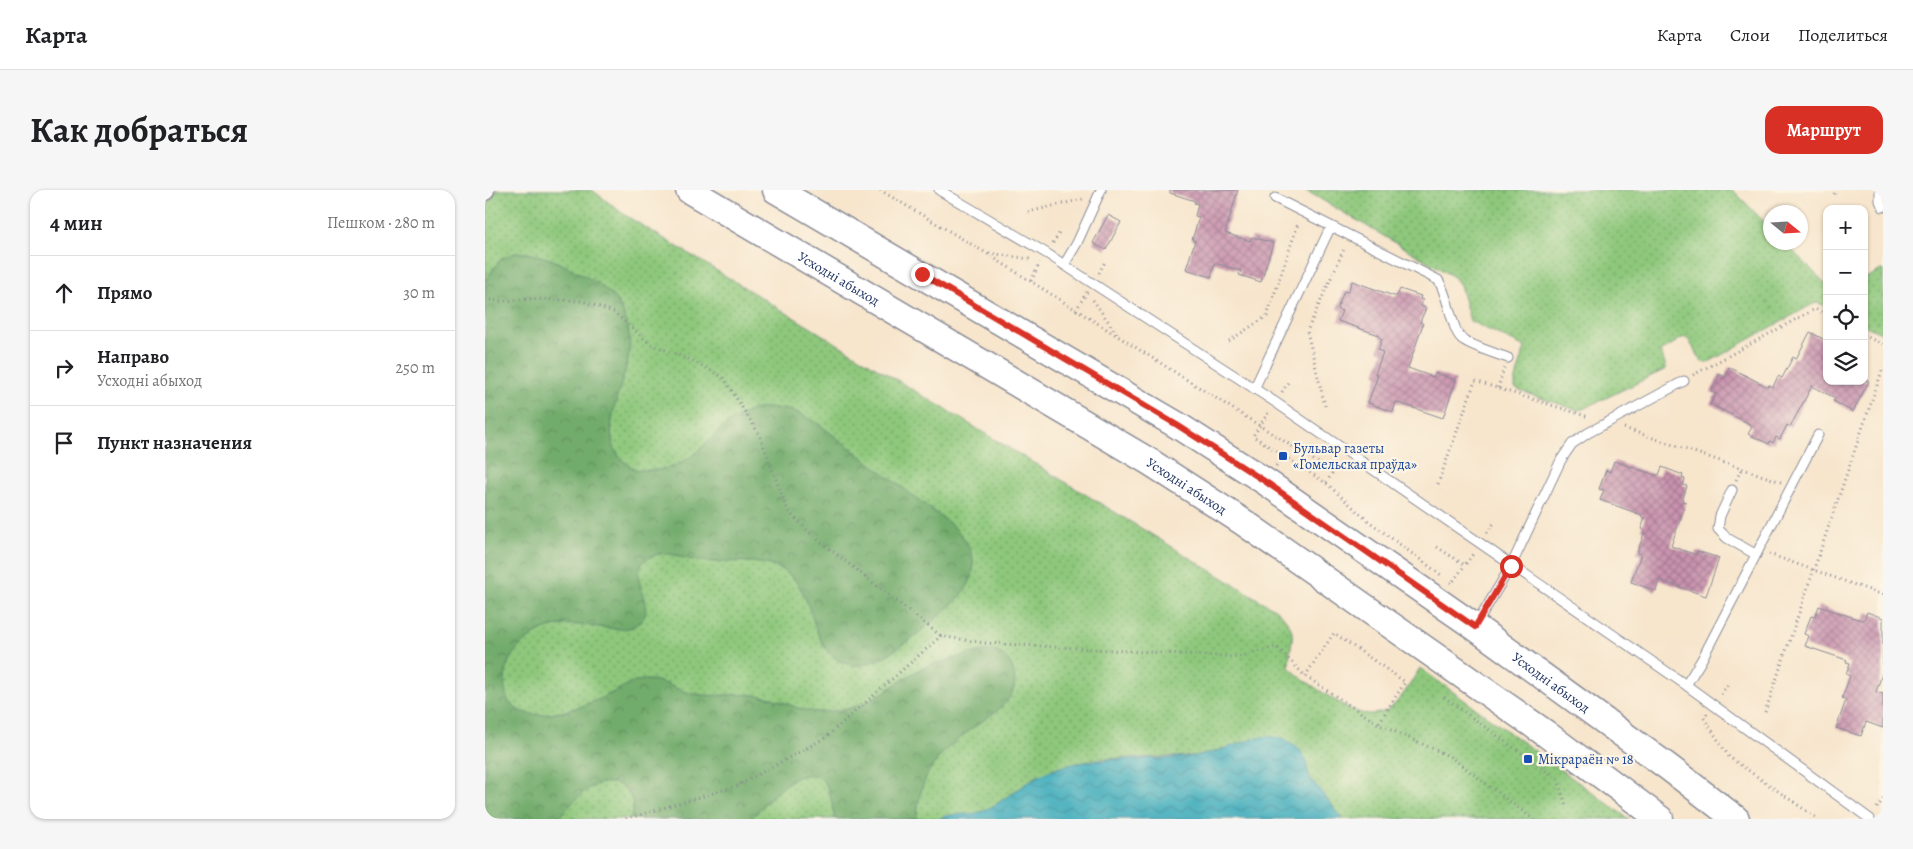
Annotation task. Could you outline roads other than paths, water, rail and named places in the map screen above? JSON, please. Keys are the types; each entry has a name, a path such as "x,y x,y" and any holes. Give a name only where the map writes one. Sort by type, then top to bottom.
{"main road":[{"name":"Усходні абыход","path":"689,190 1150,462 1251,528 1545,733 1660,819"},
{"name":"Усходні абыход","path":"776,190 1177,425 1274,488 1475,627 1668,766 1736,819"}],"lane":[{"path":"939,190 1064,264 1254,389 1686,685 1870,819"},
{"path":"1064,264 1077,243 1101,190"},
{"path":"1880,190 1880,201 1883,207"},
{"path":"1275,198 1438,280 1443,288 1456,330 1461,338 1507,358"},
{"path":"1254,389 1331,226"},
{"path":"1475,627 1511,566 1566,452 1572,444 1579,438 1684,381"},
{"path":"1686,685 1701,661 1756,551 1818,435"},
{"path":"1732,490 1720,516 1718,529 1727,538 1756,551"}],"water":[{"path":"1267,736 1285,739 1300,750 1304,756 1310,778 1343,819 939,819 949,815 972,814 983,811 1036,777 1072,764 1089,761 1194,756"}],"place":[{"name":"Бульвар газеты «Гомельская праўда»","path":"1283,456"},
{"name":"Мікрараён № 18","path":"1528,759"}]}
